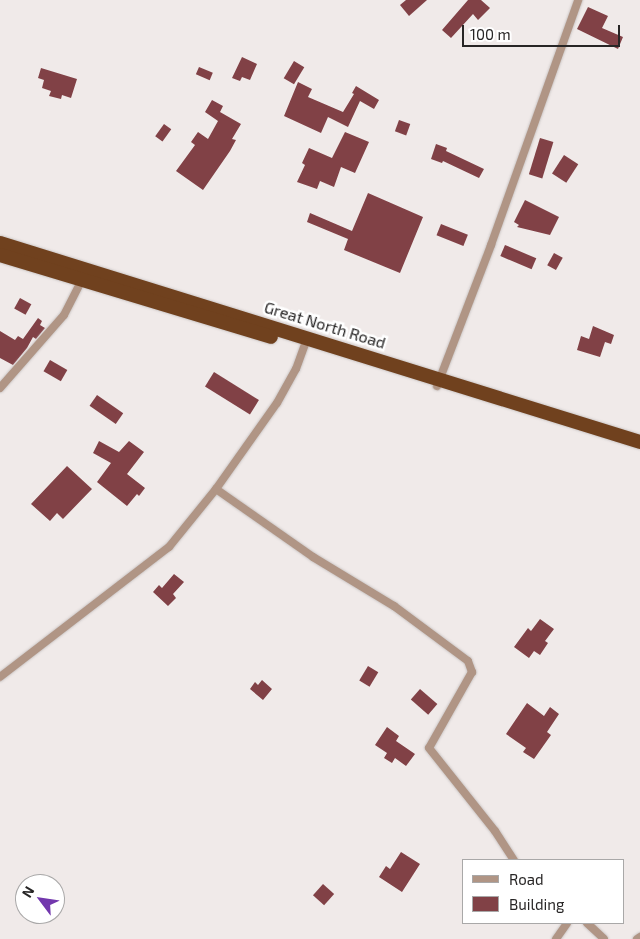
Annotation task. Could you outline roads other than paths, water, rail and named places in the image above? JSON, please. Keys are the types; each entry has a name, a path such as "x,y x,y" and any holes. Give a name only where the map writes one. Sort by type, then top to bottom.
{"highway":[{"name":"Great North Road","path":"0,244 305,342 640,442"},
{"name":"Great North Road","path":"0,255 82,280 305,342"},
{"name":"Great North Road","path":"438,383 640,450"}],"street":[{"path":"438,383 578,0"},
{"path":"0,388 64,315 82,280"},
{"path":"0,677 155,560 169,547 216,489 277,403 296,369 305,342"},
{"path":"216,489 313,557 394,606 468,661 472,672 429,748 495,832 513,859"},
{"path":"556,939 566,924"},
{"path":"588,924 604,939"}]}
